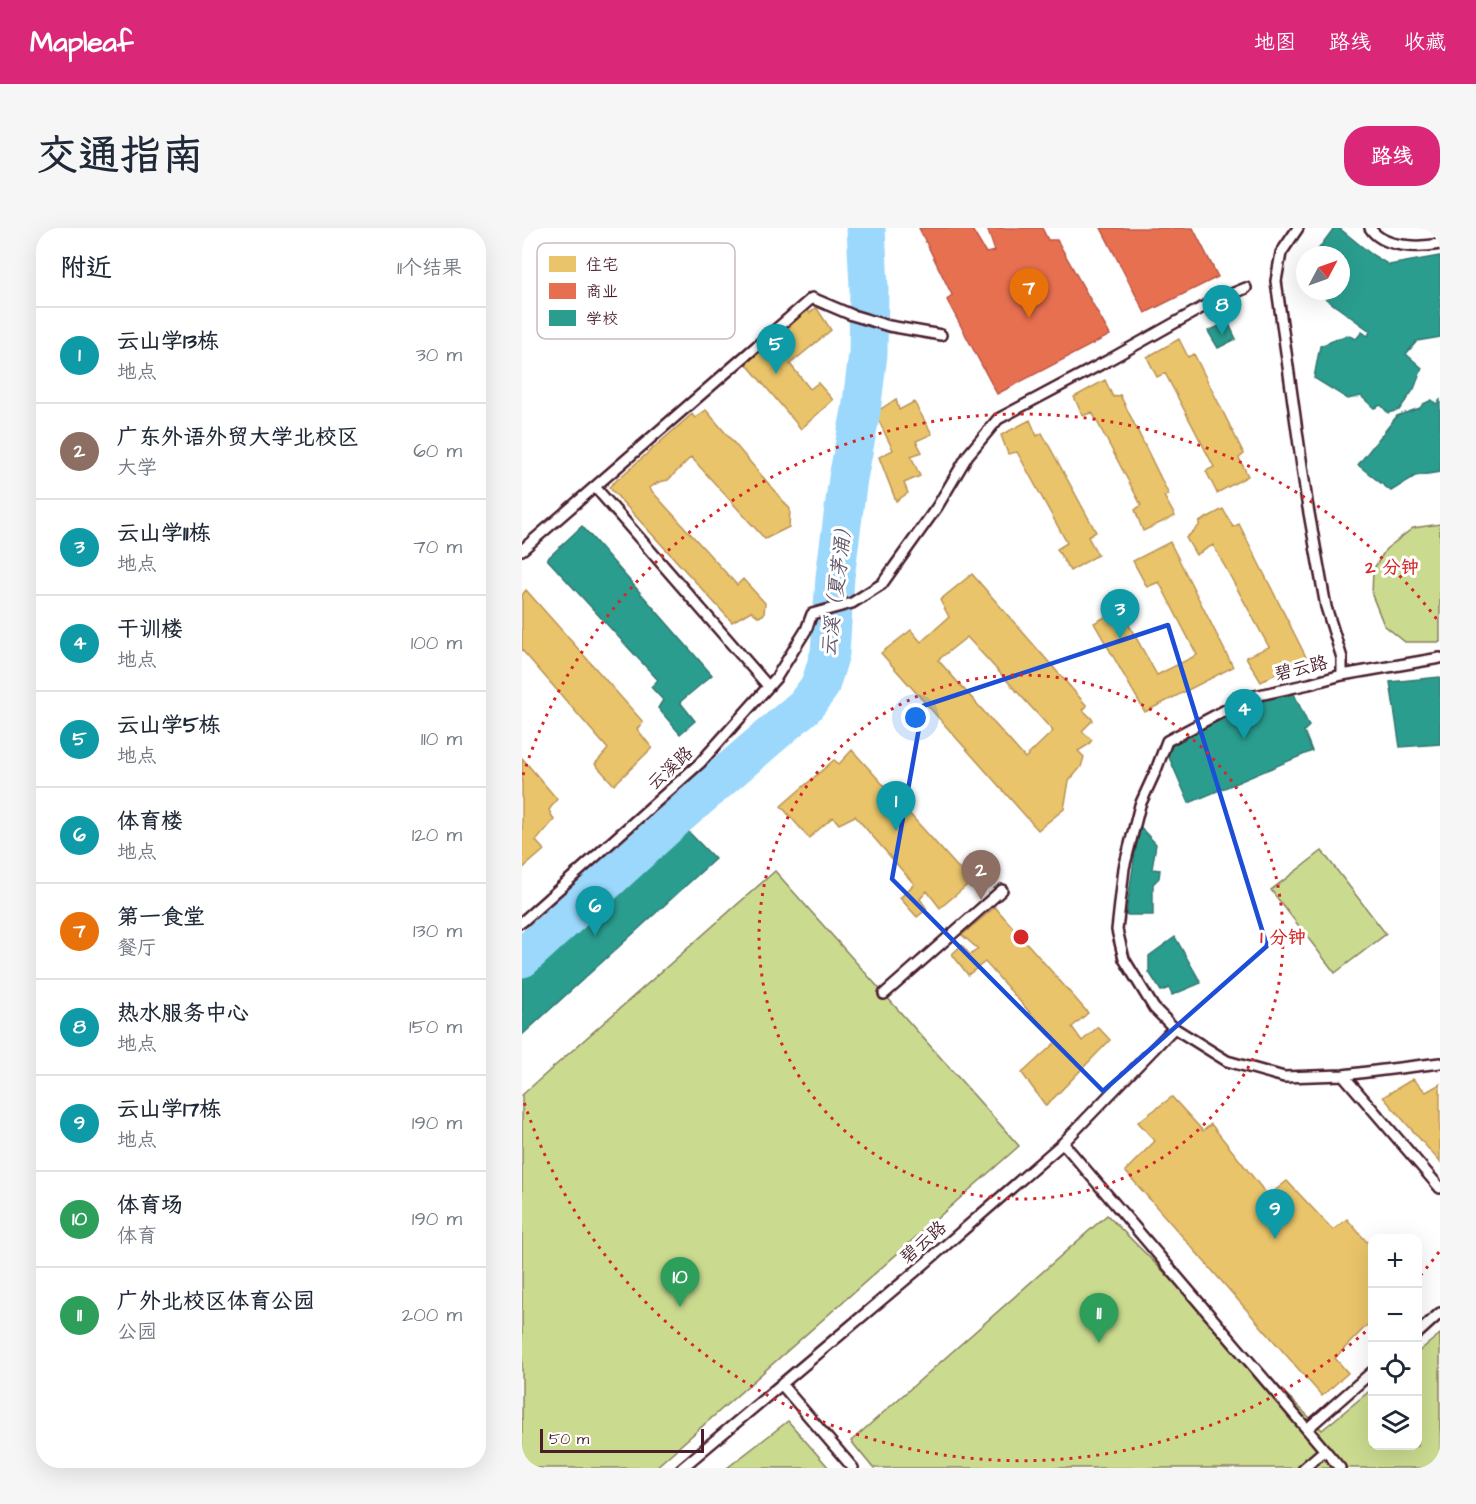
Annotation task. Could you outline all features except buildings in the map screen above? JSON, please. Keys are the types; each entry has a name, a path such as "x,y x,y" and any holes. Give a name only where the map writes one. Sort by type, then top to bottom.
{"lane":[{"name":"碧云路","path":"1298,228 1281,253 1276,281 1307,502 1326,607 1342,658 1342,675 1250,697 1167,741 1140,805 1124,868 1117,930 1124,958 1154,1008 1174,1028 1227,1061 1284,1077 1343,1075 1440,1063"},
{"path":"1370,228 1374,234 1398,245 1440,244"},
{"name":"云溪路","path":"522,922 700,763 776,678 806,630 812,614 852,603 882,584 937,507 968,455 998,419 1212,302 1246,288"},
{"path":"522,550 812,298 852,315 889,326 941,335"},
{"path":"595,487 768,686"},
{"path":"1342,675 1440,658"},
{"path":"884,994 1002,890"},
{"name":"碧云路","path":"682,1468 1063,1143 1174,1028"},
{"path":"1343,1075 1440,1188"},
{"path":"1063,1143 1340,1468"},
{"path":"1422,1329 1440,1313"},
{"path":"1307,1429 1368,1376"},
{"path":"781,1384 853,1468"},
{"path":"1304,1468 1325,1450"}],"highlighted area":[{"path":"1168,625 1267,946 1103,1091 892,879 923,706"}],"green space":[{"path":"1440,524 1440,642 1405,642 1384,625 1372,595 1373,570 1386,549 1413,528"},
{"path":"1322,851 1386,934 1335,973 1271,890"},
{"path":"775,871 1019,1146 655,1468 522,1468 522,1095"},
{"path":"1107,1215 1322,1430 1368,1392 1368,1450 1422,1450 1422,1349 1440,1334 1440,1468 873,1468 851,1441"},
{"path":"788,1421 829,1468 727,1468"}],"waterway":[{"name":"云溪（夏茅涌）","path":"522,958 674,819 805,706 820,686 830,653 835,577 868,354 869,287 866,228"}],"place":[{"name":"第一食堂","path":"1029,318"},
{"name":"热水服务中心","path":"1222,335"},
{"name":"云山学5栋","path":"776,374"},
{"name":"云山学11栋","path":"1120,639"},
{"name":"干训楼","path":"1244,739"},
{"name":"云山学13栋","path":"896,831"},
{"name":"广东外语外贸大学北校区","path":"981,900"},
{"name":"体育楼","path":"595,936"},
{"name":"云山学17栋","path":"1275,1239"},
{"name":"体育场","path":"680,1307"},
{"name":"广外北校区体育公园","path":"1099,1343"}]}
